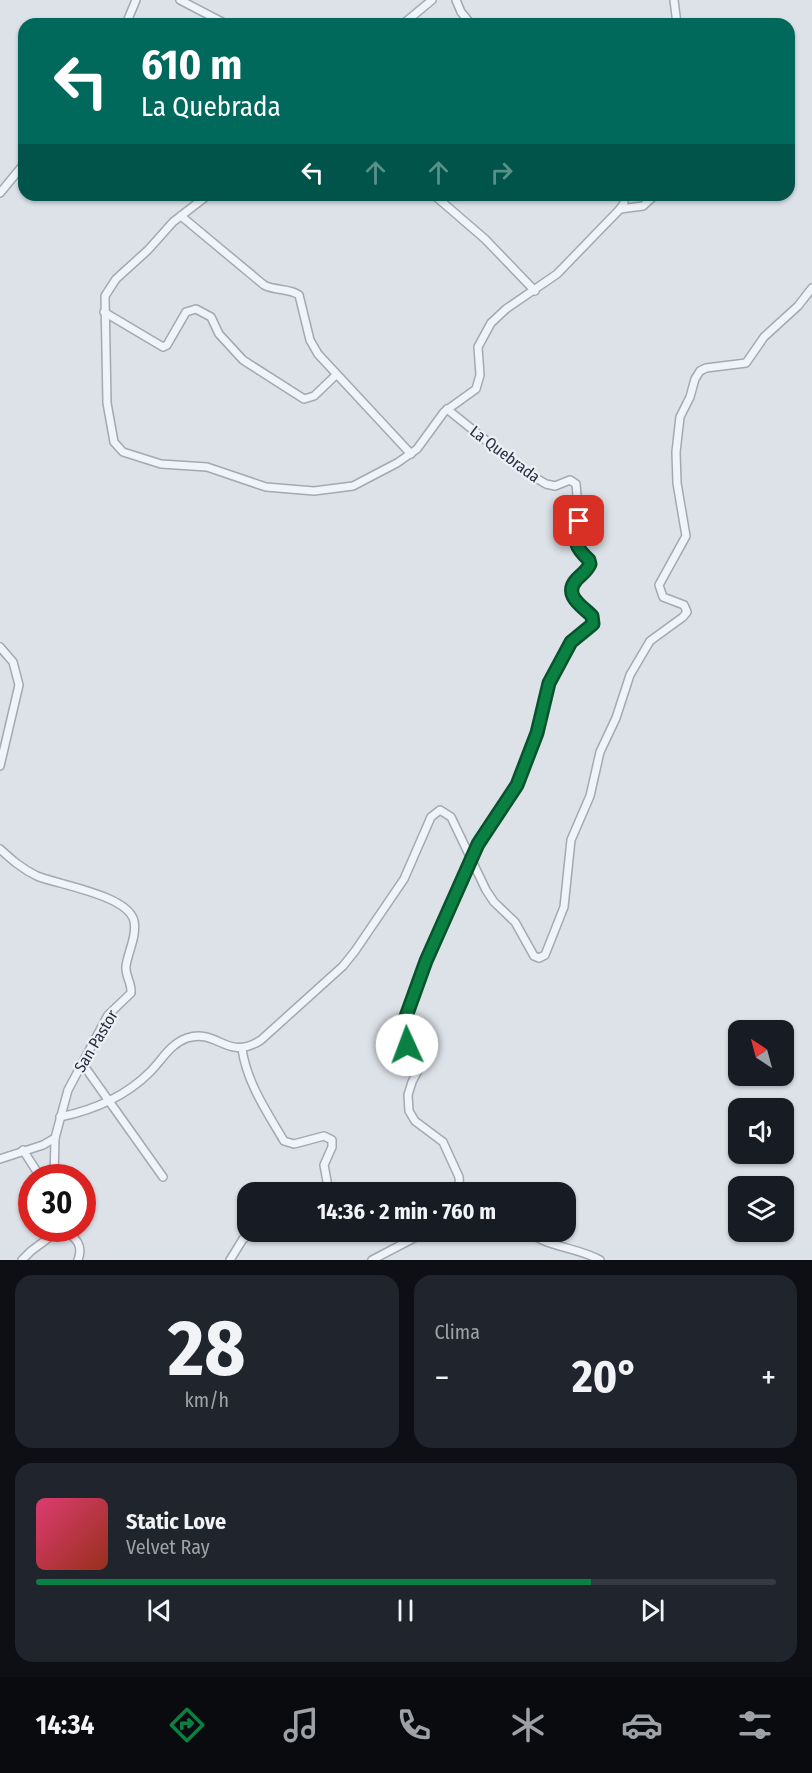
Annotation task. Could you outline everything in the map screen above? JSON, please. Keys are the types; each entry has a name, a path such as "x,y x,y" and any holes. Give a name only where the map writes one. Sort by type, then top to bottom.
{"street":[{"path":"128,18 136,0"},
{"path":"180,0 214,18"},
{"path":"410,18 432,0"},
{"path":"456,0 466,18"},
{"path":"674,0 676,18"},
{"path":"0,193 18,171"},
{"path":"200,201 181,216 112,284 105,296 108,410 114,442 123,452 166,465 212,468 266,487 314,491 353,486 411,454 429,435 447,408 476,389 480,375 478,347 491,323 506,309 557,274 621,209 624,201"},
{"path":"441,201 485,239 535,291"},
{"path":"621,209 643,206 649,201"},
{"path":"181,216 264,285 273,290 293,292 299,295 313,345 336,375 411,454"},
{"path":"60,1117 108,1102 140,1081 169,1050 183,1040 202,1036 242,1049 252,1046 269,1034 349,959 404,879 435,812 443,810 449,815 490,896 515,922 533,955 537,958 543,957 550,947 564,907 571,840 590,796 600,752 616,718 630,675 650,641 687,612 684,605 663,597 659,585 686,536 678,494 676,452 680,417 690,397 694,379 700,371 706,368 746,363 764,337 798,306 812,288"},
{"path":"104,312 164,347 186,312 191,309 198,310 211,317 219,334 243,360 304,399 314,396 336,375"},
{"name":"La Quebrada","path":"447,408 459,420 539,480 552,486 570,480 576,484 579,518 576,545 590,564 574,582 572,591 576,602 593,620 591,626 571,642 549,683 537,733 517,785 484,832 417,981 408,1008 404,1031 407,1045 426,1054 410,1087 408,1103 410,1115 445,1145 460,1182"},
{"path":"0,647 13,662 19,685 0,766"},
{"name":"San Pastor","path":"0,849 28,872 107,899 124,908 134,920 126,968 131,993 108,1015 69,1090 55,1138 54,1164"},
{"path":"242,1049 252,1085 284,1141 294,1144 319,1136 326,1136 332,1140 332,1147 324,1165 327,1182"},
{"path":"82,1063 163,1177"},
{"path":"0,1159 43,1145 55,1138"},
{"path":"23,1150 32,1164"},
{"path":"22,1260 43,1242"},
{"path":"77,1242 80,1253 78,1260"},
{"path":"230,1260 241,1242"},
{"path":"372,1260 406,1242"},
{"path":"544,1242 579,1250 600,1260"}],"route":[{"path":"407,1045 404,1038 404,1022 426,961 484,832 517,785 537,733 549,683 571,642 593,624 592,616 576,602 572,591 574,582 590,566 588,558 580,552 576,545 579,521"}]}
